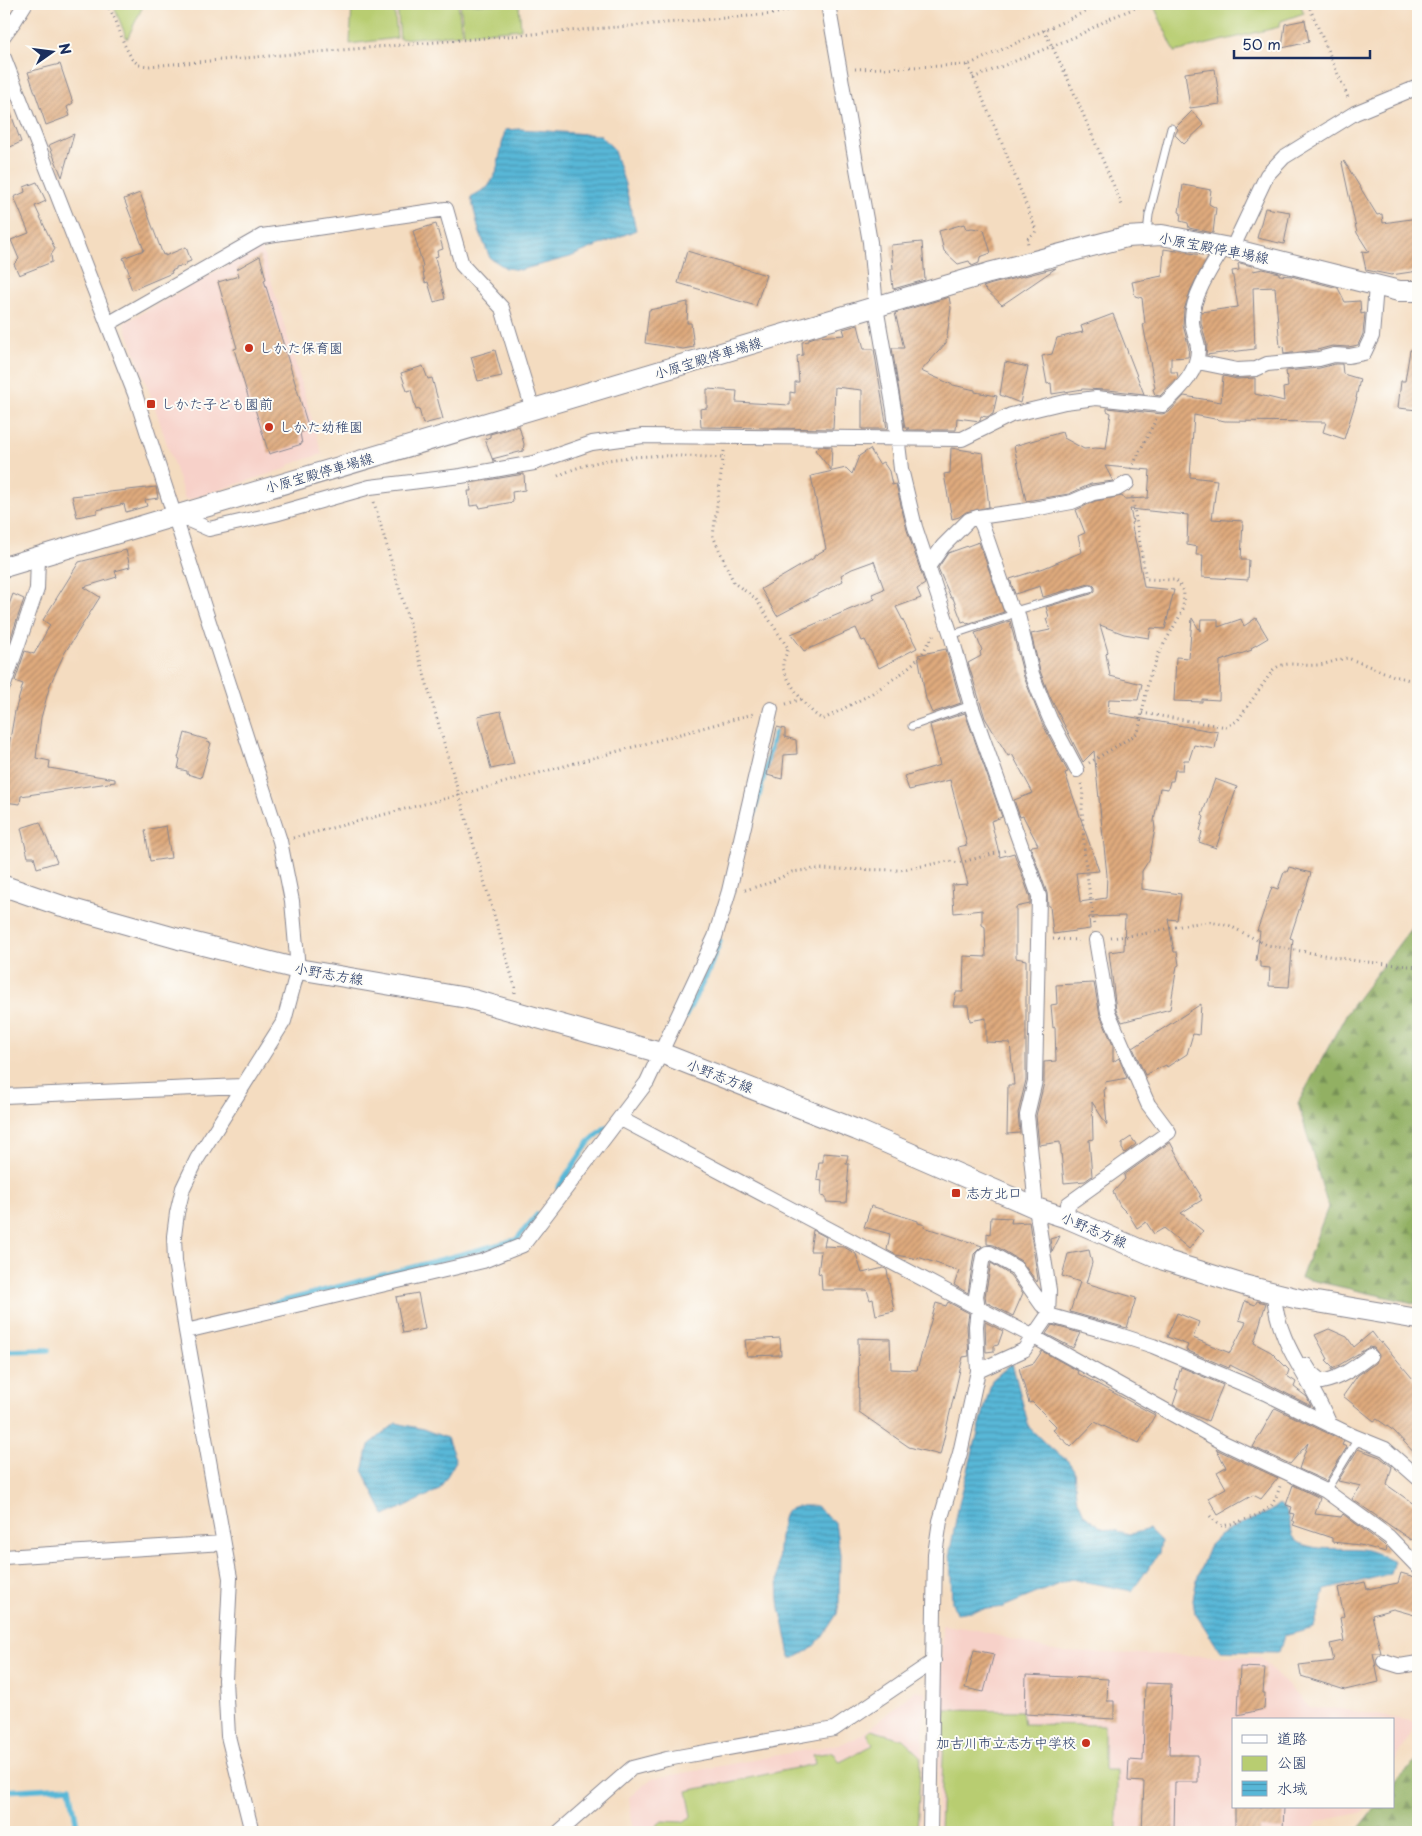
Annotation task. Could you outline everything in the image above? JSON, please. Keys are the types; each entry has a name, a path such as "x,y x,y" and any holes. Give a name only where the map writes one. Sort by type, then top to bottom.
{"main road":[{"name":"小原宝殿停車場線","path":"4,568 38,556 876,307 1038,260 1126,237 1162,235 1228,248 1376,286 1399,291 1418,291"},
{"name":"小野志方線","path":"4,886 62,906 179,939 298,969 467,998 661,1053 857,1130 1036,1208 1067,1218 1164,1260 1299,1299 1418,1319"}],"street":[{"path":"4,35 16,20 25,4"},
{"path":"828,4 870,242 876,307 898,437 901,470 915,527 946,619 971,705 1039,896 1035,1081 1027,1114 1036,1208 1049,1290 1048,1312 1034,1337 1024,1350 978,1371"},
{"path":"4,58 135,394 176,515 280,841 292,901 298,969 284,1021 197,1159 183,1188 174,1236 175,1261 186,1331 230,1578 225,1680 228,1736 252,1832"},
{"path":"176,515 209,529 276,514 370,487 461,476 534,463 592,443 643,436 962,439 1011,414 1064,402 1096,398 1163,405 1185,383 1198,362 1198,346 1192,321 1195,301 1212,266 1228,248 1268,175 1284,157 1356,113 1418,86"},
{"path":"108,324 262,236 446,209 462,265 502,308 533,410"},
{"path":"1198,362 1237,370 1256,369 1267,364 1320,359 1334,355 1364,354 1372,336 1376,286"},
{"path":"928,567 943,546 966,522 978,517 1022,512 1072,502 1093,494 1118,489 1127,484"},
{"path":"978,517 1010,606 1019,619 1032,674 1042,700 1050,720 1077,770"},
{"path":"4,685 37,589 38,556"},
{"path":"186,1331 483,1261 523,1245 647,1082 715,937 729,891 771,709"},
{"path":"1067,1218 1068,1204 1169,1132 1148,1104 1108,1012 1096,940"},
{"path":"4,1096 242,1086"},
{"path":"621,1118 1034,1337 1224,1442 1326,1491 1389,1536 1418,1567"},
{"path":"930,1832 936,1554 940,1521 960,1453 978,1371 976,1326 978,1308 976,1296 982,1256 990,1253 1016,1268 1048,1312 1176,1355 1265,1393 1361,1440 1385,1448 1418,1478"},
{"path":"1274,1293 1275,1309 1281,1328 1293,1356 1324,1409 1330,1425"},
{"path":"1281,1328 1290,1336 1311,1373 1322,1382 1332,1380 1348,1372 1370,1356"},
{"path":"4,1556 224,1542"},
{"path":"559,1832 632,1768 667,1759 834,1729 934,1661"},
{"path":"1384,1661 1400,1666 1418,1663"}],"lane":[{"path":"1146,236 1170,128"},
{"path":"951,635 1018,610 1090,589"},
{"path":"912,726 971,705"},
{"path":"1326,1491 1354,1445 1361,1440"}],"path":[{"path":"107,4 132,59 139,65 149,66 677,20 773,14 811,4"},
{"path":"839,70 968,66 1102,4"},
{"path":"973,78 1077,36 1113,17 1145,4"},
{"path":"1308,4 1356,113"},
{"path":"1044,30 1122,205"},
{"path":"968,66 1001,141 1036,230 1027,239 1038,260"},
{"path":"1096,940 1085,859 1082,808 1083,790 1077,770 1138,733 1149,678 1159,652 1183,610 1184,591 1176,580 1146,579 1136,518 1127,484 1132,469 1163,405"},
{"path":"726,438 713,536 734,583 755,598 788,648 783,668 802,699 821,719 871,694 920,657 930,644 937,628 946,619"},
{"path":"558,476 571,469 644,456 723,458"},
{"path":"370,487 516,987 516,995 509,1010"},
{"path":"1142,713 1227,727 1238,720 1273,670 1278,666 1288,664 1319,665 1348,658 1394,676 1418,682"},
{"path":"280,841 459,795 802,699"},
{"path":"729,891 748,889 769,883 792,872 814,869 900,870 949,861 959,863 1022,846"},
{"path":"1038,939 1096,940 1210,922 1230,926 1268,945 1358,961 1418,967"},
{"path":"1210,1516 1219,1525 1223,1526 1260,1513 1272,1506 1278,1494 1283,1470"}],"shaded area":[{"path":"261,246 322,454 288,465 288,468 188,500 185,499 124,323"},
{"name":"加古川市立志方中学校","path":"942,1625 973,1629 1058,1652 1260,1657 1310,1708 1340,1709 1393,1718 1232,1718 1232,1808 1366,1808 1361,1813 1319,1821 1309,1832 937,1832"},
{"name":"加古川市立志方中学校","path":"915,1690 925,1692 919,1832 633,1832 629,1797 651,1779 853,1740"},
{"name":"加古川市立志方中学校","path":"1394,1718 1417,1722 1394,1763"}],"green space":[{"path":"113,4 144,4 127,39"},
{"path":"352,4 394,4 397,38 350,44"},
{"path":"397,4 458,4 462,34 400,39"},
{"path":"460,4 519,4 521,29 464,34"},
{"path":"1153,4 1300,4 1304,13 1281,21 1279,27 1175,52"},
{"path":"1418,919 1418,1304 1301,1278 1328,1207 1298,1103 1348,1011"},
{"path":"945,1710 1022,1711 1024,1724 1104,1725 1104,1770 1117,1770 1117,1832 940,1832"},
{"name":"加古川市立志方中学校","path":"871,1730 903,1739 921,1756 917,1832 657,1832 656,1826 662,1821 683,1822 692,1816 687,1791 815,1764 813,1755 833,1752 840,1762 873,1745 867,1733"},
{"path":"1418,1760 1418,1832 1355,1832 1374,1808 1394,1808 1395,1784"}],"water":[{"path":"520,129 600,135 613,148 625,184 636,230 570,257 520,270 506,268 490,258 479,231 471,197 488,187 496,173 505,130"},
{"path":"1012,1363 1029,1427 1048,1446 1068,1461 1074,1470 1076,1495 1084,1514 1102,1528 1131,1534 1149,1529 1161,1541 1159,1553 1132,1591 1071,1579 1003,1607 956,1613 952,1602 950,1551 959,1503 992,1380"},
{"path":"396,1423 423,1429 447,1438 456,1461 439,1490 385,1516 363,1472 369,1445"},
{"path":"1279,1504 1286,1513 1293,1536 1300,1543 1307,1546 1330,1549 1361,1549 1373,1552 1394,1561 1390,1574 1325,1590 1314,1628 1284,1636 1279,1652 1220,1651 1195,1613 1193,1599 1197,1579 1209,1546 1230,1529 1269,1512"},
{"path":"816,1506 835,1523 840,1554 839,1604 837,1614 822,1637 810,1650 790,1658 779,1600 779,1543 786,1512 792,1508"}],"building":[{"path":"1305,20 1309,42 1282,48 1285,24"},
{"path":"60,64 73,103 67,107 70,116 46,125 28,72"},
{"path":"1215,69 1220,104 1190,108 1185,73"},
{"path":"4,100 6,100 21,142 4,150"},
{"path":"1192,111 1204,125 1184,144 1175,135 1178,129 1176,127"},
{"path":"74,134 62,177 49,145"},
{"path":"1344,161 1377,215 1382,214 1383,223 1418,218 1418,271 1391,275 1366,270 1362,251 1369,252 1357,233 1342,163"},
{"path":"37,182 46,201 35,206 55,249 51,255 52,262 19,275 14,264 19,259 11,240 29,233 14,197 25,192 24,187"},
{"path":"1183,185 1211,190 1209,204 1216,208 1213,233 1189,228 1188,223 1180,221 1181,213 1179,212"},
{"path":"140,193 163,255 165,254 165,256 186,247 191,261 186,263 186,265 176,267 176,269 171,271 172,273 132,290 127,276 130,275 123,258 144,250 124,199"},
{"path":"1265,208 1290,212 1284,244 1257,238"},
{"path":"436,224 443,249 437,251 438,256 435,257 445,299 434,302 428,282 425,283 423,266 413,231"},
{"path":"964,224 966,229 984,230 991,253 980,257 979,263 972,266 969,261 958,264 944,251 939,231"},
{"path":"922,242 925,280 893,289 891,245"},
{"path":"1164,249 1208,256 1191,289 1184,310 1183,325 1189,348 1188,357 1171,358 1171,372 1177,372 1178,377 1160,396 1155,395 1153,389 1155,388 1143,324 1145,323 1142,298 1135,296 1132,282 1162,276"},
{"path":"687,251 766,275 756,306 678,283"},
{"path":"260,256 266,279 264,280 309,429 300,433 302,444 269,454 255,409 252,410 234,349 237,348 218,282 239,276 237,269"},
{"path":"1238,264 1252,266 1253,271 1263,269 1279,273 1279,275 1291,276 1338,288 1345,302 1360,301 1361,314 1365,313 1363,334 1358,345 1348,347 1332,346 1284,354 1283,346 1280,347 1275,287 1253,288 1255,349 1206,355 1207,345 1201,323 1201,312 1238,307 1232,271 1239,270"},
{"path":"1056,268 1002,305 983,287 992,284"},
{"path":"949,297 951,308 946,343 921,371 953,385 997,396 993,414 987,417 981,416 980,421 957,418 956,430 906,430 909,428 905,428 892,348 904,348 895,313"},
{"path":"688,302 687,323 691,323 694,347 683,349 645,343 649,310"},
{"path":"1113,314 1144,394 1083,389 1052,394 1051,383 1047,384 1042,356 1052,354 1057,338 1083,332 1081,326"},
{"path":"858,325 864,349 874,349 887,429 862,429 862,390 835,387 833,429 701,427 700,409 707,408 707,389 737,391 736,402 790,405 790,392 795,393 795,382 799,382 797,356 803,355 802,342 809,341 809,339 815,337 845,335 843,329"},
{"path":"495,350 502,376 478,381 471,357"},
{"path":"1410,350 1418,351 1418,410 1398,408 1401,381 1405,381"},
{"path":"1005,362 1028,367 1020,403 1000,395"},
{"path":"1342,364 1343,374 1360,379 1357,398 1344,439 1323,432 1326,422 1225,421 1194,415 1190,477 1217,480 1212,519 1243,521 1241,560 1249,560 1248,580 1202,577 1203,555 1196,555 1197,547 1187,545 1188,515 1130,509 1144,587 1174,590 1165,629 1151,628 1149,638 1124,634 1100,625 1108,652 1106,654 1110,676 1142,684 1138,700 1109,699 1108,713 1218,732 1215,749 1194,745 1189,760 1184,760 1183,770 1175,770 1173,781 1170,781 1168,789 1160,788 1149,860 1142,871 1142,889 1181,894 1177,920 1168,919 1174,952 1177,952 1179,965 1177,966 1170,1009 1122,1022 1116,1010 1109,952 1124,950 1125,916 1089,917 1090,929 1053,934 1047,893 1031,848 1038,845 1023,816 1020,817 1014,800 1033,793 1012,754 1008,756 985,718 968,663 981,656 980,652 982,650 975,633 1010,621 1024,677 1042,723 1068,772 1065,773 1099,871 1076,873 1080,902 1106,898 1107,875 1094,751 1083,762 1050,697 1040,671 1031,634 1050,630 1046,619 1049,617 1046,607 1091,594 1095,591 1095,587 1089,584 1043,597 1040,586 1015,594 1010,579 1044,568 1082,552 1078,536 1085,533 1076,510 1095,501 1122,496 1124,499 1148,498 1150,470 1105,466 1113,481 1091,484 1069,494 1026,501 1014,446 1062,432 1064,438 1084,449 1106,449 1111,413 1107,411 1107,408 1162,414 1169,412 1184,396 1221,402 1223,376 1237,379 1255,378 1255,394 1284,401 1283,388 1288,387 1286,371 1320,368"},
{"path":"423,366 428,379 432,378 443,419 423,424 419,409 416,410 411,390 407,391 401,373"},
{"path":"519,426 524,444 523,451 492,459 485,439 490,437 490,434"},
{"path":"819,446 832,447 831,470 815,450"},
{"path":"951,448 983,453 989,507 966,512 952,519 944,474 950,473"},
{"path":"870,449 879,464 883,462 889,471 892,485 896,484 907,530 925,584 917,589 921,598 896,607 917,648 879,668 865,640 862,641 856,628 804,651 791,634 875,599 872,594 884,589 874,561 841,575 843,581 777,616 761,589 826,549 811,476 846,468 852,474 859,456"},
{"path":"524,474 525,490 512,492 513,502 480,508 479,505 470,506 468,491 471,491 470,483"},
{"path":"156,487 158,498 145,500 147,506 126,512 124,504 77,517 72,496"},
{"path":"979,542 1004,612 967,624 965,621 962,622 953,598 951,598 938,568 948,553"},
{"path":"126,550 130,567 115,571 117,577 84,587 100,597 64,654 50,685 41,718 36,758 50,761 49,768 115,779 115,782 21,796 20,804 4,802 6,752 8,751 15,711 23,684 15,681 25,651 34,654 50,625 43,620 79,562"},
{"path":"13,594 24,599 5,655 4,618"},
{"path":"1192,618 1200,631 1201,619 1218,619 1218,627 1241,619 1244,626 1256,618 1268,638 1251,648 1252,650 1220,661 1219,700 1202,699 1202,702 1174,701 1176,657 1189,658"},
{"path":"946,649 961,703 932,713 926,699 918,655"},
{"path":"501,711 514,764 491,769 478,716"},
{"path":"965,713 1002,817 991,821 1000,857 1014,853 1030,897 1030,904 1016,907 1016,958 1026,960 1026,1080 1018,1113 1020,1133 1007,1134 1008,1085 1014,1085 1010,1043 986,1042 986,1018 970,1021 968,1006 953,1006 956,992 963,992 964,956 986,957 985,927 982,925 982,910 954,913 952,885 968,884 958,847 967,845 950,780 909,790 904,776 940,765 930,725"},
{"path":"777,727 785,729 785,737 796,740 797,754 784,755 782,779 767,775"},
{"path":"185,733 208,740 207,742 211,743 201,778 178,769 180,759 178,758"},
{"path":"1215,779 1237,787 1216,848 1199,842 1204,817 1202,815"},
{"path":"40,822 57,862 37,868 34,857 28,857 21,828"},
{"path":"166,826 171,858 150,861 145,830"},
{"path":"1289,867 1311,873 1290,938 1293,939 1289,987 1269,986 1270,968 1260,967 1260,962 1256,961 1260,931 1257,931 1272,887 1278,889 1284,872 1287,872"},
{"path":"1094,983 1100,1015 1113,1045 1113,1062 1119,1058 1127,1078 1105,1082 1107,1125 1092,1102 1093,1139 1089,1140 1092,1176 1085,1181 1064,1183 1060,1142 1039,1145 1036,1116 1044,1083 1044,1062 1056,1061 1055,1027 1053,1028 1051,1005 1057,1004 1056,985"},
{"path":"1201,1004 1199,1035 1193,1034 1187,1054 1167,1067 1166,1065 1145,1075 1133,1048"},
{"path":"1131,1137 1136,1144 1125,1153 1122,1149 1122,1143"},
{"path":"1170,1142 1202,1200 1181,1213 1203,1231 1189,1249 1164,1228 1154,1234 1146,1222 1137,1228 1129,1215 1120,1206 1113,1192 1125,1179 1124,1175"},
{"path":"823,1153 848,1155 846,1164 849,1164 846,1203 826,1202 826,1197 821,1196 822,1181 817,1180 819,1162 823,1162"},
{"path":"871,1206 918,1221 918,1223 925,1225 924,1227 982,1246 974,1254 968,1293 954,1285 959,1271 918,1257 918,1259 896,1255 887,1250 890,1234 864,1227"},
{"path":"991,1217 1012,1218 1011,1223 1029,1222 1037,1282 1021,1261 994,1245 987,1244 987,1233 990,1234"},
{"path":"813,1230 826,1237 824,1246 844,1247 856,1254 862,1273 884,1268 887,1270 894,1311 876,1315 873,1299 870,1300 867,1290 822,1290 821,1274 818,1273 821,1251 810,1251"},
{"path":"1060,1236 1052,1252 1050,1239"},
{"path":"1089,1250 1092,1263 1086,1283 1136,1298 1127,1328 1070,1312 1080,1282 1062,1276 1068,1254"},
{"path":"991,1263 1010,1275 1023,1293 1013,1316 986,1302 985,1296"},
{"path":"418,1293 425,1329 403,1333 396,1297"},
{"path":"1245,1301 1255,1305 1257,1301 1266,1303 1254,1343 1271,1352 1289,1370 1287,1376 1296,1382 1294,1387 1307,1397 1311,1406 1230,1365 1229,1368 1186,1350 1188,1345 1167,1337 1177,1313 1199,1322 1193,1338 1230,1353 1246,1322 1239,1320"},
{"path":"948,1302 969,1313 967,1326 969,1356 963,1357 940,1455 909,1447 859,1412 858,1338 890,1339 891,1369 917,1370 936,1303 946,1306"},
{"path":"985,1322 1003,1331 998,1345 994,1346 994,1351 986,1352"},
{"path":"1052,1325 1080,1333 1073,1348 1046,1334"},
{"path":"1329,1329 1347,1337 1354,1347 1372,1332 1418,1385 1418,1457 1394,1431 1377,1419 1374,1421 1343,1396 1358,1375 1376,1363 1379,1355 1374,1348 1369,1347 1331,1370 1333,1367 1326,1360 1328,1359 1315,1335"},
{"path":"780,1338 781,1355 747,1356 745,1340"},
{"path":"1042,1351 1078,1371 1077,1373 1155,1415 1139,1443 1095,1422 1071,1447 1053,1430 1056,1426 1032,1402 1029,1403 1019,1368 1034,1363"},
{"path":"1181,1367 1223,1385 1208,1421 1173,1405 1178,1390 1175,1389"},
{"path":"1275,1408 1344,1441 1342,1445 1347,1447 1326,1481 1299,1469 1308,1443 1290,1464 1253,1447"},
{"path":"1216,1449 1278,1478 1261,1499 1253,1495 1218,1515 1208,1498 1226,1488 1217,1472 1226,1467"},
{"path":"1358,1449 1380,1457 1392,1467 1387,1485 1418,1507 1418,1529 1411,1540 1352,1499 1361,1486 1338,1481"},
{"path":"1293,1485 1320,1498 1315,1514 1341,1517 1343,1514 1383,1544 1387,1548 1386,1552 1360,1545 1332,1542 1332,1538 1293,1525 1295,1522 1292,1520 1294,1514 1290,1513 1292,1507 1286,1505"},
{"path":"1401,1573 1418,1578 1418,1616 1393,1609 1372,1615 1381,1653 1373,1653 1379,1682 1345,1690 1301,1676 1299,1665 1334,1661 1330,1644 1344,1641 1340,1618 1344,1616 1338,1588 1365,1582 1367,1589 1398,1583"},
{"path":"974,1650 994,1654 984,1692 965,1688"},
{"path":"1240,1667 1265,1668 1264,1709 1238,1715"},
{"path":"1026,1675 1108,1679 1107,1701 1114,1701 1114,1719 1025,1714"},
{"path":"1145,1683 1171,1684 1169,1755 1198,1755 1198,1782 1175,1782 1174,1832 1142,1832 1144,1782 1128,1781 1129,1760 1143,1761"},
{"path":"1235,1808 1284,1808 1283,1829 1260,1828 1260,1832 1235,1832"}],"waterway":[{"path":"754,814 775,733"},
{"path":"685,1017 708,972 720,941"},
{"path":"558,1188 589,1142 606,1127"},
{"path":"269,1305 516,1240 537,1215"},
{"path":"4,1351 48,1350"},
{"path":"4,1791 70,1787 78,1832"}],"place":[{"name":"しかた保育園","path":"249,348"},
{"name":"しかた子ども園前","path":"151,404"},
{"name":"しかた幼稚園","path":"269,427"},
{"name":"志方北口","path":"956,1193"},
{"name":"加古川市立志方中学校","path":"1086,1743"}]}
